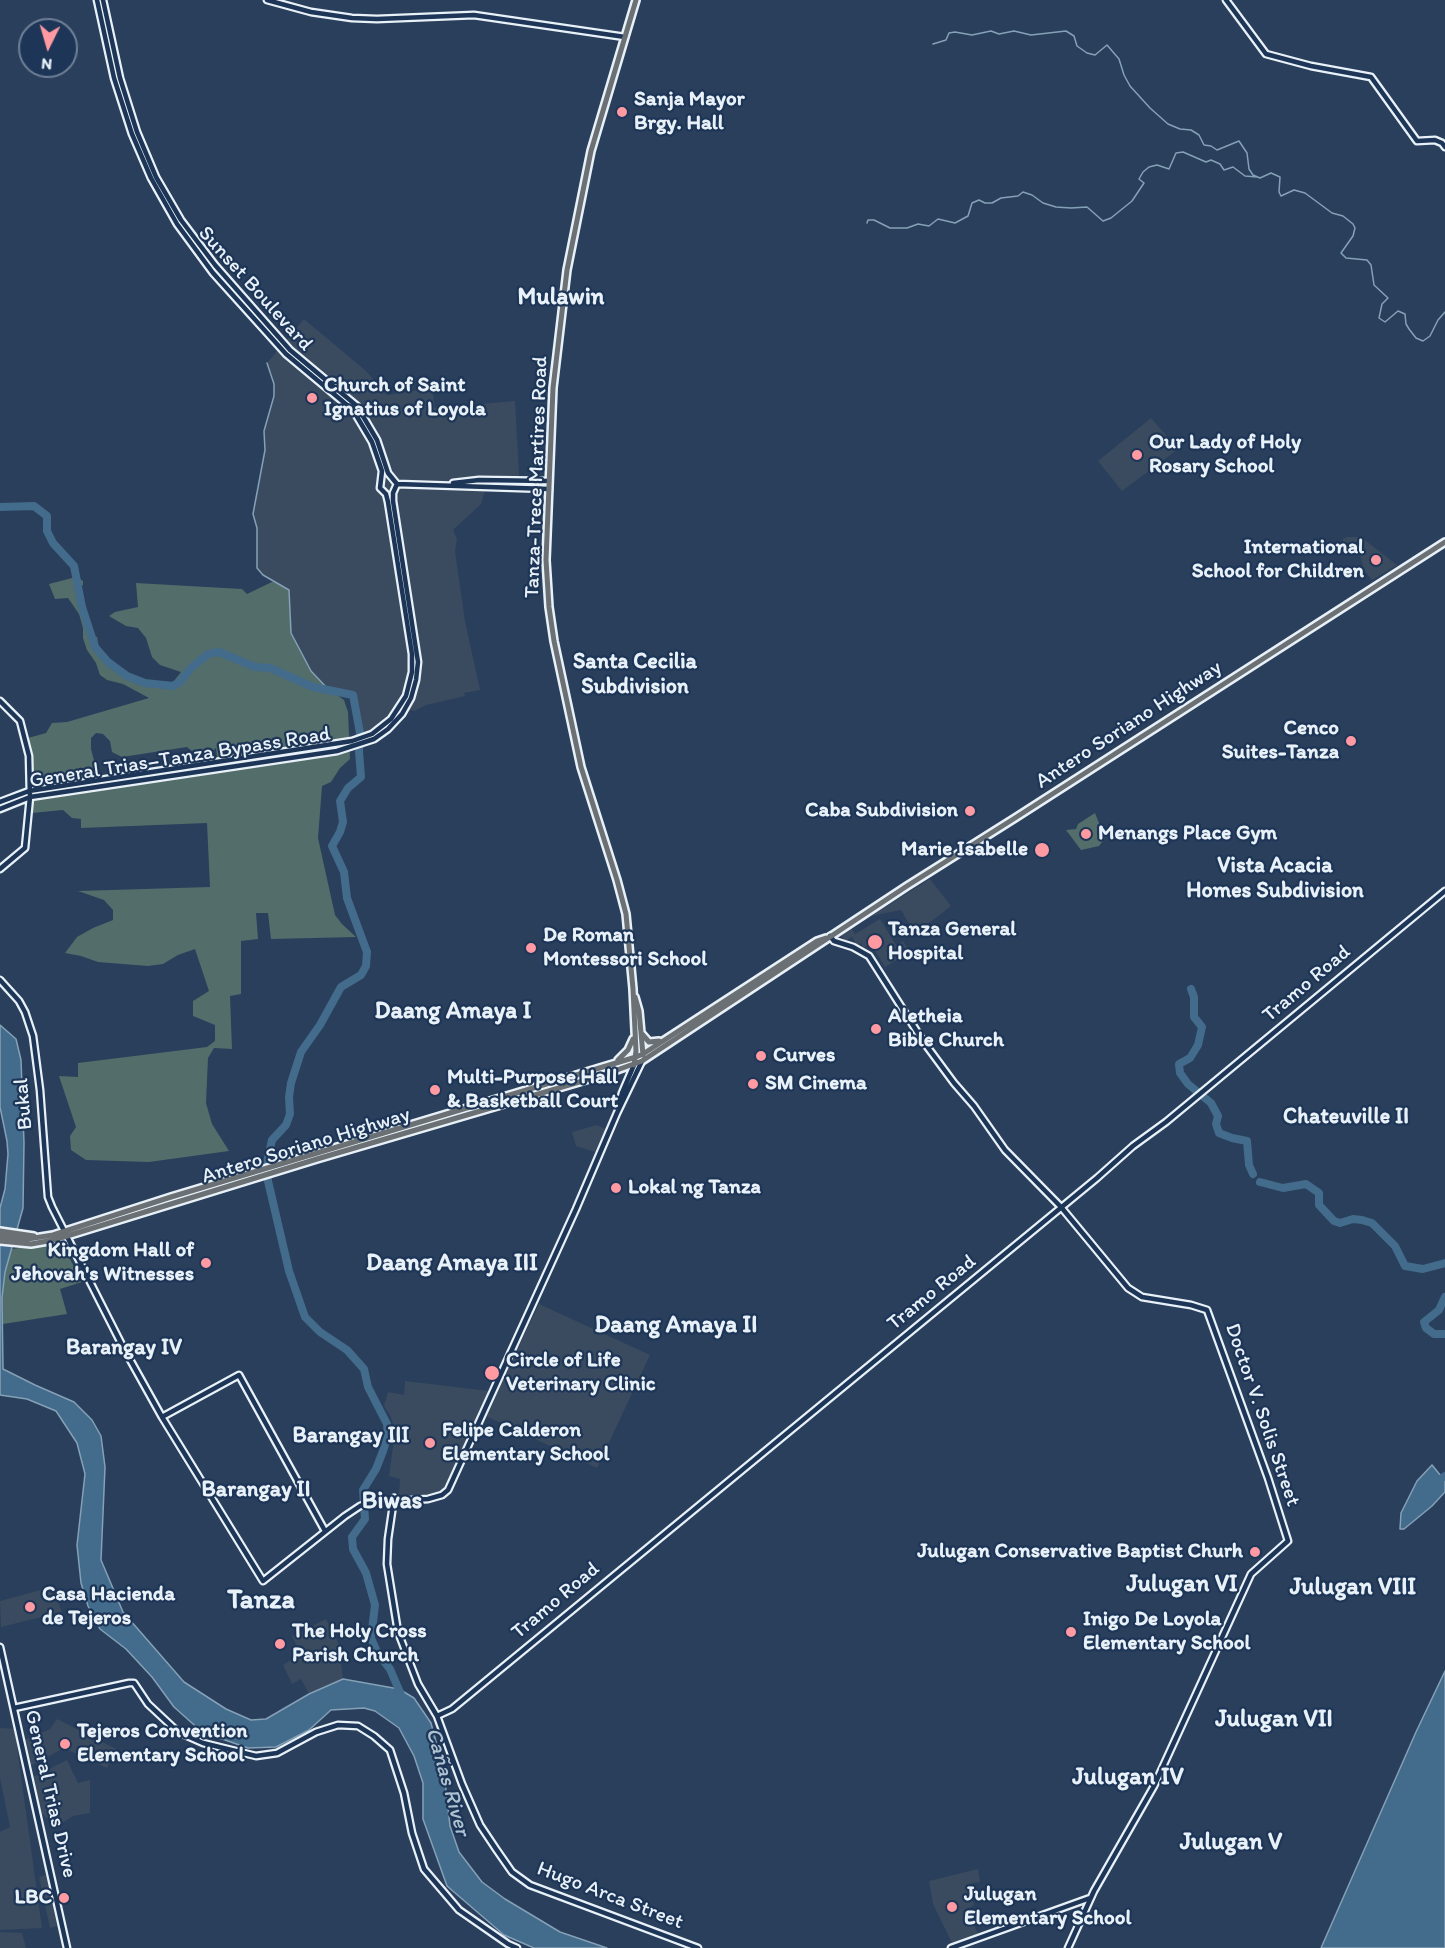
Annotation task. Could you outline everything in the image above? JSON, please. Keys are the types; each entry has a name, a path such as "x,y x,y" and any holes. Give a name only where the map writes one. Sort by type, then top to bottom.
{"main road":[{"name":"Tanza-Trece Martires Road","path":"636,0 591,151 567,270 553,388 546,573 554,641 581,767 623,899 638,1032 643,1054 642,1061"},
{"name":"Antero Soriano Highway","path":"0,1236 38,1240 65,1234 261,1173 634,1065 830,936 1445,542"},
{"name":"Antero Soriano Highway","path":"280,1168 636,1057 817,941 830,936"},
{"name":"Tanza-Trece Martires Road","path":"634,1065 638,1032"},
{"path":"615,1063 628,1050 638,1032 649,1042 663,1040"},
{"name":"Antero Soriano Highway","path":"0,1231 24,1239"},
{"name":"Antero Soriano Highway","path":"0,1241 24,1239"}],"street":[{"name":"Sunset Boulevard","path":"97,0 114,78 132,134 151,178 177,224 213,273 286,354 353,410 377,454 382,478"},
{"name":"Sunset Boulevard","path":"103,0 120,78 137,132 156,177 181,220 215,266 290,350 357,406 374,434 391,476"},
{"path":"267,0 311,12 352,18 474,15 625,37"},
{"path":"1226,0 1266,54 1371,76 1417,141 1435,140 1445,147"},
{"path":"393,493 382,492 379,486 382,478 391,476 397,484"},
{"path":"440,484 479,480 549,481"},
{"path":"397,484 549,489"},
{"path":"366,739 388,729 402,714 411,698 417,672 417,654 393,493 397,484"},
{"path":"366,739 385,725 397,710 406,696 412,672 412,654 386,494"},
{"path":"0,701 20,722 29,756 25,848 0,869"},
{"name":"General Trias–Tanza Bypass Road","path":"0,802 29,794 353,744 366,739"},
{"name":"General Trias–Tanza Bypass Road","path":"0,809 29,794"},
{"name":"Tramo Road","path":"437,1716 452,1709 1132,1146 1204,1090 1445,891"},
{"name":"Doctor V. Solis Street","path":"830,936 834,941 853,946 869,956 924,1041 1005,1150 1060,1207 1128,1288 1142,1297 1207,1310 1288,1541 1251,1574 1154,1785 1090,1898 1068,1948"},
{"name":"Bukal","path":"0,980 19,1001 33,1036 40,1090 48,1197 65,1234 162,1417 263,1581 325,1531"},
{"path":"162,1417 239,1375 325,1531 360,1506 373,1501 382,1499 393,1502 435,1498 444,1494 449,1488 642,1061"},
{"path":"617,1113 622,1093 634,1065"},
{"name":"Hugo Arca Street","path":"393,1502 387,1559 392,1605 405,1656 437,1716 480,1825 512,1872 530,1885 698,1948"},
{"name":"General Trias Drive","path":"0,1647 67,1948"},
{"path":"14,1708 134,1683 148,1704 178,1732 202,1743 256,1756 277,1753 316,1732 338,1725 358,1726 390,1750 424,1869 459,1910 517,1948"},
{"path":"951,1948 1090,1898"}],"shaded area":[{"path":"304,319 366,371 387,395 432,388 435,408 515,401 519,476 540,477 540,492 485,490 481,504 453,530 457,539 455,551 465,621 480,690 426,705 415,711 408,710 389,732 368,745 364,734 360,735 354,695 327,688 311,671 291,633 289,590 263,575 257,568 257,528 253,514 265,450 264,431 275,396 272,375 267,363"},
{"name":"Our Lady of Holy Rosary School","path":"1151,418 1178,449 1122,491 1098,461"},
{"name":"International School for Children","path":"1361,537 1397,565 1372,580 1364,570 1360,555 1346,546 1342,547 1343,539"},
{"path":"930,879 951,906 915,934 901,910 871,916"},
{"name":"Tanza General Hospital","path":"880,919 896,945 903,941 910,952 885,967 871,944 863,948 861,943 857,945 852,937 845,941 841,935 852,929 855,934"},
{"path":"0,1025 16,1039 21,1060 24,1143 23,1208 5,1272 2,1298 3,1369 74,1402 92,1420 101,1436 105,1467 101,1560 123,1612 184,1682 226,1709 251,1720 266,1719 309,1694 343,1679 399,1689 414,1698 431,1723 444,1772 450,1826 459,1852 482,1882 505,1899 560,1932 607,1948 534,1948 504,1935 447,1886 423,1819 423,1783 414,1756 399,1728 375,1711 364,1708 331,1710 309,1730 276,1747 248,1748 202,1732 174,1707 152,1677 126,1649 100,1629 88,1606 81,1583 77,1545 85,1474 77,1443 56,1411 27,1399 0,1395 0,1208 5,1189 8,1154 0,1107"},
{"path":"597,1125 605,1129 595,1152 576,1146 572,1132"},
{"path":"539,1304 650,1355 597,1468 486,1416"},
{"name":"Felipe Calderon Elementary School","path":"405,1381 489,1391 448,1482 441,1492 416,1496 399,1495 400,1479 389,1476 395,1432 391,1417 384,1406 388,1392 404,1395"},
{"path":"1432,1465 1445,1481 1445,1492 1432,1506 1404,1529 1400,1529 1401,1513 1417,1481"},
{"name":"Casa Hacienda de Tejeros","path":"52,1587 62,1612 1,1627 0,1601"},
{"path":"326,1619 347,1660 341,1662 343,1679 309,1694 301,1679 292,1684 283,1665 301,1654 292,1636"},
{"path":"1445,1671 1445,1948 1321,1948 1416,1732"},
{"name":"Tejeros Convention Elementary School","path":"57,1719 116,1749 107,1768 64,1748 30,1766 22,1741 50,1729"},
{"path":"0,1728 19,1729 17,1747 42,1928 0,1930 0,1832 10,1827 0,1778"},
{"path":"67,1760 78,1783 90,1780 90,1813 73,1816 57,1826 41,1813 33,1777"},
{"name":"Julugan Elementary School","path":"978,1869 980,1882 968,1884 974,1905 967,1909 979,1936 953,1945 933,1904 929,1881"},
{"path":"46,1875 57,1926 50,1928 39,1877"},
{"path":"0,1932 22,1933 26,1948 0,1948"}],"green space":[{"path":"76,577 83,581 83,585 78,588 82,607 90,633 97,637 100,653 108,662 128,676 145,683 162,685 174,681 181,672 160,665 152,657 146,638 138,628 126,626 109,616 115,612 138,607 136,583 242,589 247,594 274,581 289,590 291,633 311,671 327,688 344,700 348,712 350,759 340,768 331,782 322,786 318,838 335,915 356,937 271,939 268,913 256,913 258,939 241,941 241,994 230,996 232,1049 214,1048 208,1058 206,1103 212,1124 229,1151 149,1162 86,1160 71,1150 70,1136 76,1127 59,1076 78,1077 78,1063 207,1047 215,1041 215,1025 193,1016 193,1001 209,991 195,949 163,964 148,966 98,962 65,953 77,937 113,920 113,910 104,900 78,891 210,887 207,823 81,828 81,819 72,818 63,810 32,813 33,794 218,765 216,748 210,753 202,754 193,752 187,747 122,757 112,752 110,741 103,734 96,733 91,738 91,749 98,775 95,778 33,782 32,756 28,738 46,733 52,723 67,722 149,698 100,675 96,663 87,650 79,614 68,598 55,599 49,584"},
{"name":"Menangs Place Gym","path":"1095,813 1105,838 1099,846 1081,850 1066,830 1076,829 1078,824"},
{"path":"61,1242 82,1282 60,1289 67,1314 3,1324 2,1298 5,1272 12,1249"}],"waterway":[{"path":"933,44 946,40 949,33 955,32 972,35 991,31 999,34 1014,31 1031,35 1066,31 1074,36 1077,46 1087,53 1095,55 1107,45 1119,59 1130,86 1168,124 1180,129 1191,130 1199,135 1204,145 1217,150 1239,141 1247,153 1249,169 1253,175 1260,178 1271,173 1280,177 1281,196 1294,190 1305,193 1332,213 1343,216 1353,224 1355,228 1353,236 1341,253 1346,258 1367,260 1371,265 1374,285 1388,298 1382,304 1379,318 1385,322 1398,311 1405,314 1409,329 1416,338 1423,341 1430,336 1445,312"},
{"path":"867,223 868,220 874,220 890,228 907,228 918,224 929,226 938,219 955,223 968,216 972,203 979,200 992,203 1001,198 1018,196 1023,192 1056,207 1087,207 1103,221 1111,218 1132,201 1144,183 1139,179 1143,172 1157,165 1169,169 1176,153 1183,152 1206,162 1211,160 1220,164 1224,170 1233,167 1245,176 1257,177"},
{"path":"267,363 274,384 274,396 264,431 265,450 253,514 257,528 257,568 263,575 289,590 291,633 311,671 327,688"},
{"path":"0,507 34,506 47,516 47,531 53,543 74,566 82,607 95,647 108,662 127,676 145,683 173,686 208,654 219,652 255,667 270,668 313,687 353,695 360,733 361,777 348,788 340,801 343,822 332,846 344,872 347,898 367,952 366,966 361,975 341,987 320,1025 301,1052 291,1083 290,1114 286,1125 272,1140 267,1162 268,1181 289,1271 305,1317 320,1332 347,1350 364,1369 368,1387 387,1424 388,1435 383,1451 376,1469 363,1490 365,1519 352,1537 353,1549 366,1573 375,1605 371,1638 378,1654 390,1669 402,1697"},
{"path":"1191,989 1194,997 1194,1017 1202,1027 1198,1045 1190,1058 1179,1064 1180,1073 1188,1084 1211,1103 1218,1116 1216,1124 1219,1133 1247,1141 1249,1165 1253,1174"},
{"path":"1260,1182 1283,1188 1306,1184 1319,1193 1319,1205 1334,1221 1340,1223 1353,1219 1372,1223 1395,1246 1405,1266 1423,1269 1445,1263"},
{"path":"1445,1297 1439,1310 1424,1322 1426,1328 1434,1334 1445,1334"}],"place":[{"name":"Sanja Mayor Brgy. Hall","path":"622,112"},
{"name":"Church of Saint Ignatius of Loyola","path":"312,398"},
{"name":"Our Lady of Holy Rosary School","path":"1137,455"},
{"name":"International School for Children","path":"1376,560"},
{"name":"Cenco Suites-Tanza","path":"1351,741"},
{"name":"Caba Subdivision","path":"970,811"},
{"name":"Menangs Place Gym","path":"1086,834"},
{"name":"Marie Isabelle","path":"1042,850"},
{"name":"Tanza General Hospital","path":"875,942"},
{"name":"De Roman Montessori School","path":"531,948"},
{"name":"Aletheia Bible Church","path":"876,1029"},
{"name":"Curves","path":"761,1056"},
{"name":"SM Cinema","path":"753,1084"},
{"name":"Multi-Purpose Hall & Basketball Court","path":"435,1090"},
{"name":"Lokal ng Tanza","path":"616,1188"},
{"name":"Kingdom Hall of Jehovah's Witnesses","path":"206,1263"},
{"name":"Circle of Life Veterinary Clinic","path":"492,1373"},
{"name":"Felipe Calderon Elementary School","path":"430,1443"},
{"name":"Julugan Conservative Baptist Churh","path":"1255,1552"},
{"name":"Casa Hacienda de Tejeros","path":"30,1607"},
{"name":"Inigo De Loyola Elementary School","path":"1071,1632"},
{"name":"The Holy Cross Parish Church","path":"280,1644"},
{"name":"Tejeros Convention Elementary School","path":"65,1744"},
{"name":"LBC","path":"64,1898"},
{"name":"Julugan Elementary School","path":"952,1907"}],"district":[{"name":"Mulawin","path":"561,298"},
{"name":"Santa Cecilia Subdivision","path":"635,674"},
{"name":"Vista Acacia Homes Subdivision","path":"1275,878"},
{"name":"Daang Amaya I","path":"453,1012"},
{"name":"Chateuville II","path":"1346,1117"},
{"name":"Daang Amaya III","path":"452,1264"},
{"name":"Daang Amaya II","path":"676,1326"},
{"name":"Barangay IV","path":"124,1348"},
{"name":"Barangay III","path":"351,1436"},
{"name":"Barangay II","path":"256,1490"},
{"name":"Biwas","path":"392,1502"},
{"name":"Julugan VI","path":"1182,1585"},
{"name":"Julugan VIII","path":"1353,1588"},
{"name":"Tanza","path":"261,1601"},
{"name":"Julugan VII","path":"1274,1720"},
{"name":"Julugan IV","path":"1128,1778"},
{"name":"Julugan V","path":"1231,1843"}],"water label":[{"name":"Cañas River","path":"447,1782"}]}
